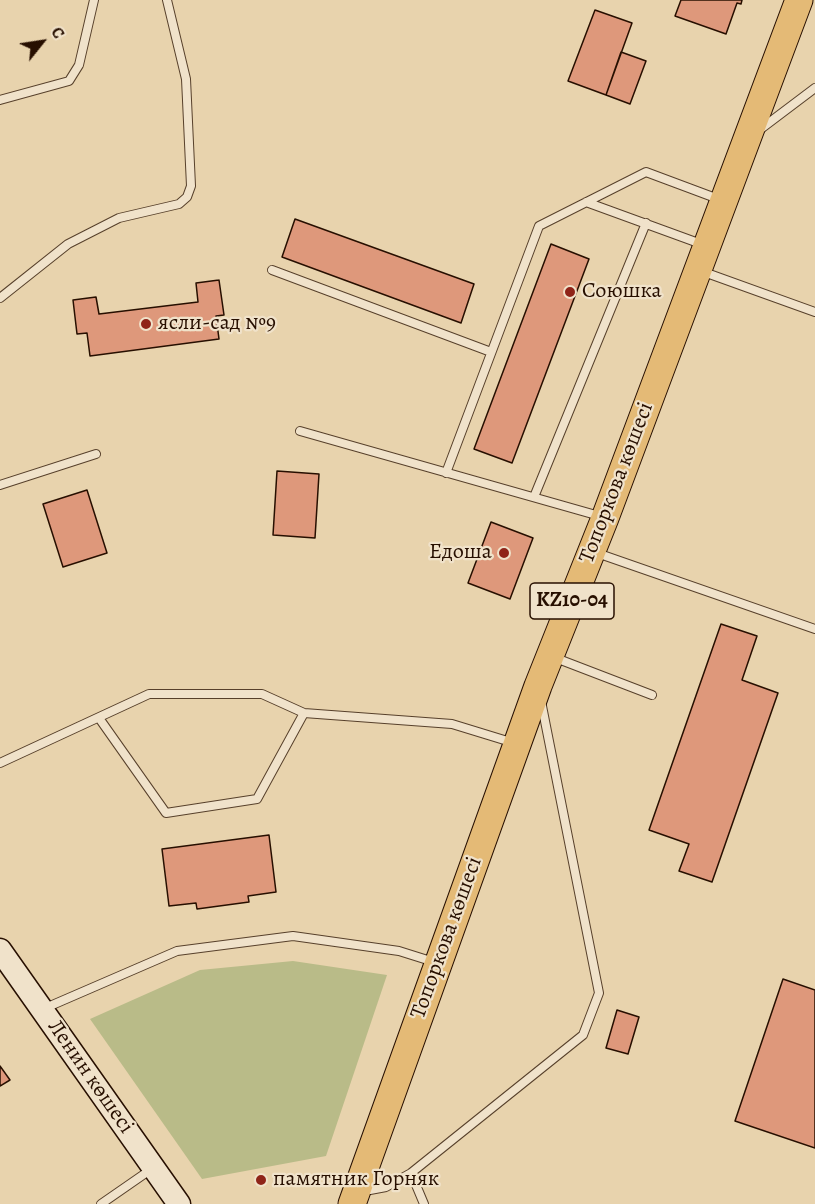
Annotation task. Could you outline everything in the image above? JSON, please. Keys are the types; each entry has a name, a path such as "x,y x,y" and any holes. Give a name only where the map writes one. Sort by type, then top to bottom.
{"highway":[{"name":"Топоркова көшесі","path":"355,1196 538,686 605,518 800,0"}],"main road":[{"name":"Ленин көшесі","path":"1,954 179,1204"}],"lane":[{"path":"0,100 69,81 79,65 93,0"},
{"path":"0,298 68,244 119,218 178,204 188,197 191,186 186,79 167,0"},
{"path":"748,138 815,88"},
{"path":"446,473 539,226 646,172 724,201"},
{"path":"586,202 646,223 703,258 815,312"},
{"path":"534,497 646,223"},
{"path":"273,270 491,352"},
{"path":"300,431 605,518"},
{"path":"0,485 96,454"},
{"path":"592,552 815,629"},
{"path":"550,656 652,694"},
{"path":"355,1196 386,1187 411,1173 583,1035 599,993 538,686"},
{"path":"0,763 149,694 262,694 304,713 452,724 518,744"},
{"path":"99,718 166,813 258,799 304,713"},
{"path":"42,1009 177,951 293,936 399,951 438,963"},
{"path":"101,1204 153,1167"},
{"path":"411,1173 424,1204"}],"green space":[{"path":"293,961 387,975 326,1156 202,1179 90,1019 200,970"}],"building":[{"path":"681,0 742,0 741,4 737,3 726,34 675,16"},
{"path":"595,10 632,23 606,95 568,81"},
{"path":"621,52 646,61 630,104 606,95"},
{"path":"295,219 474,284 461,323 282,257"},
{"path":"551,244 589,259 512,463 474,449"},
{"name":"ясли-сад №9","path":"219,280 224,315 216,316 219,339 90,356 87,333 77,334 73,300 96,297 99,314 198,302 196,283"},
{"path":"277,471 319,474 315,538 273,535"},
{"path":"87,490 107,553 63,567 43,504"},
{"name":"Едоша","path":"491,522 533,538 510,599 468,583"},
{"path":"721,624 757,636 742,680 778,693 712,882 679,871 689,844 649,830"},
{"path":"269,835 276,892 248,896 249,902 197,909 196,903 169,906 162,849"},
{"path":"783,979 815,990 815,1148 735,1121"},
{"path":"617,1010 639,1017 628,1054 606,1048"},
{"path":"0,1066 10,1080 0,1086"}],"place":[{"name":"Союшка","path":"570,292"},
{"name":"ясли-сад №9","path":"146,324"},
{"name":"Едоша","path":"504,553"},
{"name":"памятник Горняк","path":"261,1180"}]}
